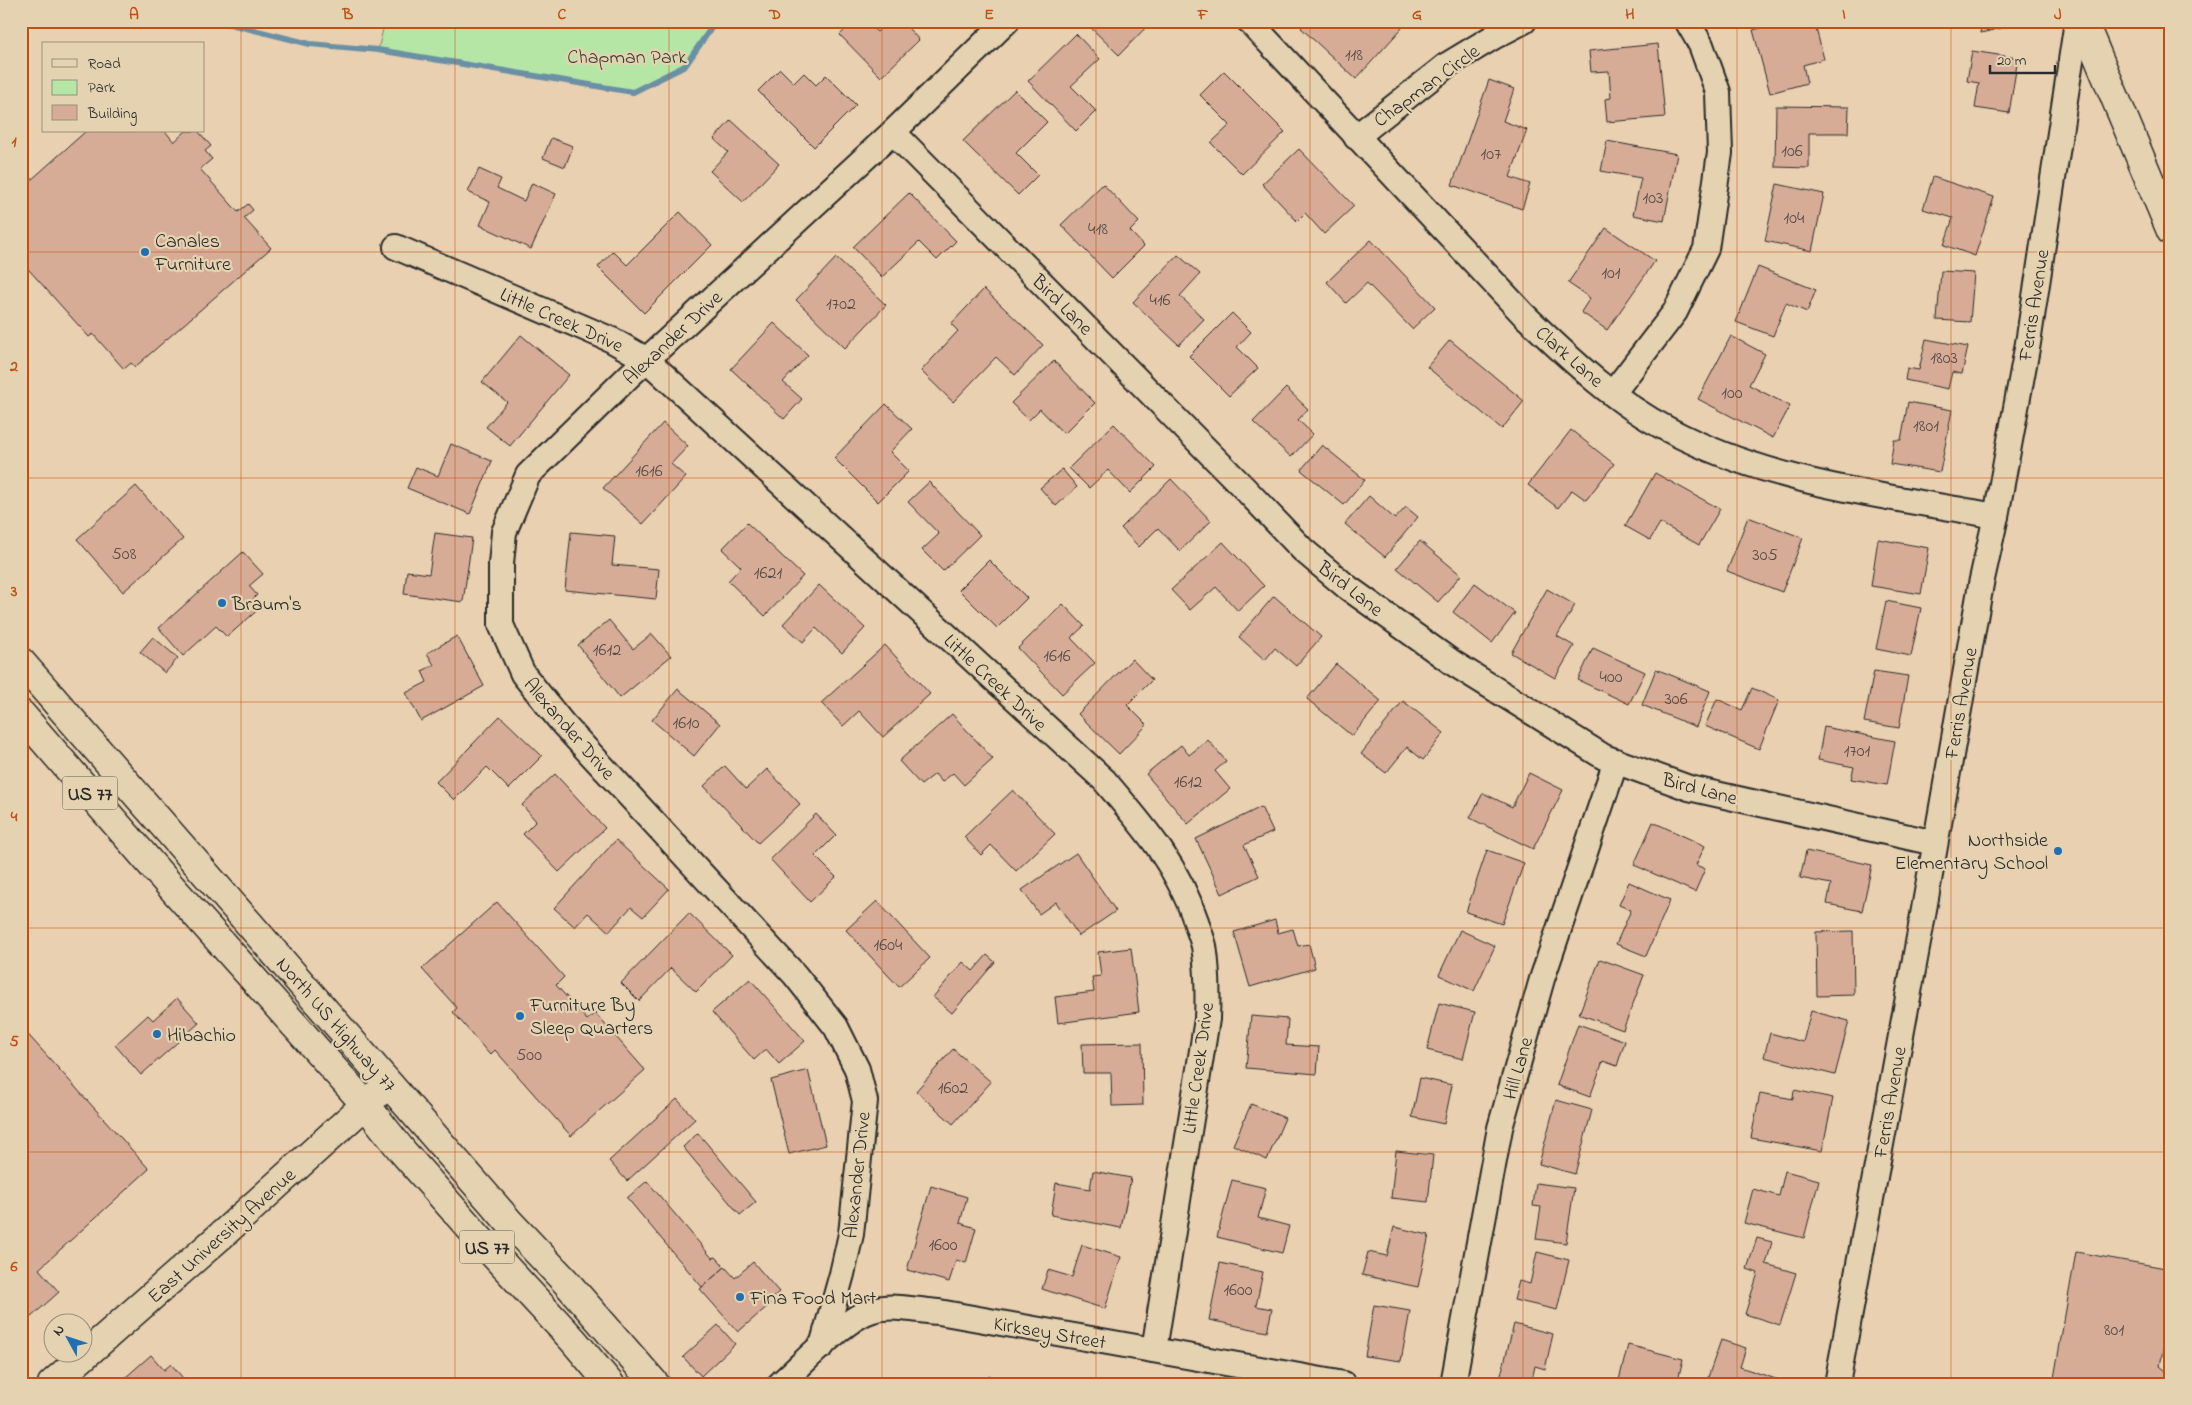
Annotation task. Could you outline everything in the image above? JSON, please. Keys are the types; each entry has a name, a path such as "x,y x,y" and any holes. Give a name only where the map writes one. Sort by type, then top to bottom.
{"main road":[{"path":"2083,21 2168,224"},
{"name":"North US Highway 77","path":"21,662 133,788 185,851 510,1223 566,1282 655,1384"},
{"name":"North US Highway 77","path":"21,714 365,1104 403,1152 484,1244 560,1325 610,1384"},
{"name":"East University Avenue","path":"52,1384 225,1232 388,1084"}],"street":[{"name":"Alexander Drive","path":"822,1346 851,1234 865,1101 857,1069 836,1027 796,975 563,724 523,674 501,626 501,564 504,532 528,475 647,360 893,132 1007,21"},
{"name":"Clark Lane","path":"1248,21 1524,315 1613,394 1668,430 1719,453 1801,480 1996,516"},
{"name":"Chapman Circle","path":"1356,137 1447,65 1524,21"},
{"path":"1613,394 1675,312 1706,249 1720,153 1718,92 1701,45 1687,21"},
{"name":"Ferris Avenue","path":"1837,1384 1981,584 1996,516 2028,343 2076,21"},
{"name":"Bird Lane","path":"893,132 1245,488 1303,550 1347,587 1453,662 1604,757 1616,762 1689,788 1935,843"},
{"path":"2168,224 2171,187"},
{"name":"Little Creek Drive","path":"396,247 612,340 647,360 1104,780 1140,822 1170,862 1187,894 1203,944 1208,980 1207,1019 1154,1350"},
{"name":"Hill Lane","path":"1453,1384 1500,1128 1542,980 1616,762"},
{"name":"Kirksey Street","path":"780,1384 855,1318 874,1310 890,1308 939,1312 1344,1384"}],"green space":[{"name":"Chapman Park","path":"385,21 716,21 685,66 633,92 378,50"}],"building":[{"path":"853,21 866,21 877,32 888,21 902,21 919,40 881,77 840,35"},
{"path":"1090,21 1152,21 1119,55 1087,24"},
{"path":"1307,21 1395,21 1402,28 1356,79 1301,28"},
{"path":"1787,21 1814,21 1824,59 1803,65 1807,83 1770,93 1753,30"},
{"path":"1978,21 2009,21 2010,26 1981,33"},
{"path":"1076,34 1100,59 1071,86 1096,111 1076,131 1028,81"},
{"path":"1658,44 1665,117 1607,122 1605,99 1611,98 1609,71 1591,72 1589,51"},
{"path":"1972,51 2018,58 2009,113 1975,108 1979,83 1967,81"},
{"path":"780,69 794,83 804,73 816,85 826,75 856,105 814,147 758,91"},
{"path":"1224,71 1285,132 1242,174 1211,143 1230,125 1200,95"},
{"path":"1489,80 1514,89 1503,121 1527,130 1510,177 1530,184 1522,209 1452,185"},
{"path":"1015,90 1047,122 1016,153 1038,175 1018,195 963,141"},
{"path":"1776,106 1849,107 1848,133 1809,133 1809,168 1775,167"},
{"path":"731,120 779,164 743,202 710,171 728,152 714,139"},
{"name":"Canales Furniture","path":"85,132 166,132 174,142 185,132 199,132 211,146 205,151 212,159 200,169 238,212 248,204 253,210 244,218 271,248 135,367 131,363 124,369 93,334 89,337 21,261 27,255 21,249 21,189"},
{"path":"551,138 573,146 565,167 543,158"},
{"path":"1607,141 1677,154 1664,221 1633,215 1641,178 1601,171"},
{"path":"1299,149 1354,206 1324,234 1305,213 1297,221 1262,184"},
{"path":"479,169 501,179 497,188 524,201 532,183 556,194 531,249 480,225 490,202 468,192"},
{"path":"1933,177 1994,197 1975,256 1944,245 1953,218 1923,209"},
{"path":"1103,184 1139,222 1130,231 1144,246 1112,278 1061,225"},
{"path":"1777,184 1824,194 1812,251 1765,241"},
{"path":"909,193 956,241 937,260 919,242 882,277 853,247"},
{"path":"680,212 712,245 644,313 598,267 613,251 627,265"},
{"path":"1606,228 1655,261 1607,330 1581,312 1590,298 1568,283"},
{"path":"1371,240 1435,307 1412,329 1367,283 1346,303 1327,282"},
{"path":"1178,255 1200,274 1180,296 1204,319 1179,345 1133,302"},
{"path":"836,258 886,305 845,348 796,300"},
{"path":"1758,267 1816,290 1807,312 1786,303 1773,336 1736,322"},
{"path":"1941,271 1974,273 1970,322 1937,320"},
{"path":"984,289 1043,345 1015,375 996,357 953,402 921,371 958,331 951,324"},
{"path":"1232,313 1251,332 1237,347 1258,368 1229,396 1189,356"},
{"path":"774,323 808,355 783,382 802,399 784,419 731,369"},
{"path":"521,335 569,375 510,446 486,427 507,402 482,382"},
{"path":"1731,336 1765,354 1749,385 1790,406 1773,438 1698,399"},
{"path":"1926,339 1968,347 1962,374 1952,372 1948,389 1905,380 1907,368 1919,370"},
{"path":"1450,340 1524,401 1502,429 1427,367"},
{"path":"1054,361 1095,403 1064,434 1040,409 1029,420 1011,403"},
{"path":"1286,388 1308,409 1298,420 1313,434 1291,457 1253,422"},
{"path":"1908,402 1952,410 1940,472 1890,464 1894,440 1901,440"},
{"path":"886,404 912,429 890,452 909,471 878,502 834,458"},
{"path":"663,423 688,446 671,464 686,477 643,524 603,488"},
{"path":"1114,424 1156,467 1130,493 1108,470 1089,488 1069,468"},
{"path":"1571,430 1614,464 1586,500 1572,490 1558,508 1528,485"},
{"path":"451,444 492,461 470,514 407,488 416,467 438,476"},
{"path":"1322,445 1365,480 1344,505 1301,470"},
{"path":"1062,469 1077,487 1056,506 1040,488"},
{"path":"1655,473 1720,509 1699,545 1660,523 1650,540 1625,526"},
{"path":"1171,479 1211,521 1180,551 1158,528 1139,547 1121,528"},
{"path":"929,482 980,535 943,571 922,550 939,534 908,502"},
{"path":"136,486 183,539 123,592 77,539"},
{"path":"1369,496 1395,519 1406,507 1418,517 1385,557 1345,524"},
{"path":"1748,517 1803,538 1782,592 1727,571"},
{"path":"747,523 803,576 765,616 728,581 741,567 722,549"},
{"path":"571,532 615,536 612,565 659,569 656,599 565,590"},
{"path":"435,533 472,538 463,602 404,594 407,571 429,574"},
{"path":"1878,539 1929,548 1921,594 1871,586"},
{"path":"1420,541 1461,575 1438,602 1397,568"},
{"path":"1223,542 1264,586 1238,611 1216,587 1190,610 1171,590"},
{"name":"Braum's","path":"243,552 263,574 249,586 257,595 253,599 261,607 227,637 216,626 183,656 159,628"},
{"path":"989,560 1027,598 997,628 959,590"},
{"path":"1475,583 1515,613 1492,643 1453,612"},
{"path":"819,585 865,628 842,653 816,628 803,642 783,624"},
{"path":"1547,589 1575,605 1557,636 1574,646 1555,678 1511,653"},
{"path":"1274,596 1321,637 1296,666 1275,648 1265,660 1239,637"},
{"path":"1886,601 1921,608 1911,656 1876,649"},
{"path":"1063,604 1084,626 1071,638 1095,663 1062,694 1018,648"},
{"path":"609,620 633,649 652,634 671,656 620,698 578,645"},
{"path":"457,636 484,686 421,721 406,693 427,682 422,671 434,665 427,653"},
{"path":"153,637 178,658 165,673 140,652"},
{"path":"885,645 930,694 883,737 859,711 843,726 821,703"},
{"path":"1593,648 1645,672 1629,704 1578,680"},
{"path":"1132,659 1152,680 1127,705 1147,725 1119,754 1078,714"},
{"path":"1336,664 1381,701 1352,736 1307,699"},
{"path":"1656,669 1710,691 1696,727 1642,705"},
{"path":"1874,671 1908,676 1899,728 1864,722"},
{"path":"1752,688 1779,700 1759,749 1705,726 1717,699 1742,710"},
{"path":"678,689 720,724 694,756 652,720"},
{"path":"1403,701 1444,733 1423,760 1407,747 1386,773 1361,754"},
{"path":"952,714 993,759 964,785 953,773 942,782 935,774 921,785 899,761"},
{"path":"500,716 542,756 509,789 487,767 454,800 436,782"},
{"path":"1824,727 1895,741 1887,785 1851,779 1854,767 1818,760"},
{"path":"1208,740 1226,761 1215,771 1230,789 1188,824 1146,774 1181,745 1189,755"},
{"path":"725,766 746,789 767,769 800,804 758,843 704,786"},
{"path":"1529,773 1563,790 1533,849 1470,818 1483,793 1512,807"},
{"path":"555,774 605,828 559,872 523,834 536,821 522,805"},
{"path":"1013,790 1055,834 1016,871 991,845 981,855 964,837"},
{"path":"1261,807 1273,832 1244,845 1259,876 1222,894 1196,839"},
{"path":"816,814 836,835 815,856 836,877 810,902 770,859"},
{"path":"1653,822 1705,846 1696,865 1705,869 1695,892 1634,865"},
{"path":"616,840 669,889 643,917 631,907 609,932 588,913 575,927 554,908"},
{"path":"1487,850 1524,863 1502,924 1466,912"},
{"path":"1806,851 1872,865 1862,911 1827,904 1831,884 1800,878"},
{"path":"1076,853 1116,911 1079,936 1056,902 1039,914 1022,890"},
{"path":"1629,882 1670,900 1646,956 1616,944 1631,910 1619,905"},
{"path":"877,901 930,958 899,987 846,930"},
{"name":"Furniture By Sleep Quarters","path":"497,902 564,977 556,985 587,1020 595,1013 645,1070 571,1136 495,1050 490,1055 453,1012 457,1008 422,969"},
{"path":"689,913 732,955 696,992 671,968 639,1001 621,983"},
{"path":"1275,920 1278,933 1293,929 1298,946 1309,944 1315,968 1250,987 1234,932"},
{"path":"1460,930 1495,946 1474,991 1439,975"},
{"path":"1853,931 1854,995 1817,996 1816,932"},
{"path":"1131,948 1139,1012 1058,1023 1055,997 1094,992 1092,977 1101,976 1098,952"},
{"path":"987,955 995,962 952,1013 933,997 963,962 973,971"},
{"path":"1600,959 1644,975 1623,1030 1579,1014"},
{"path":"750,979 805,1041 779,1064 766,1049 754,1060 712,1012"},
{"name":"Hibachio","path":"177,998 199,1023 141,1075 115,1045 148,1015 153,1020"},
{"path":"1439,1003 1475,1012 1463,1059 1427,1050"},
{"path":"1811,1011 1849,1021 1835,1075 1764,1057 1770,1033 1803,1042"},
{"path":"1251,1016 1288,1019 1286,1045 1319,1047 1317,1074 1246,1068"},
{"path":"1578,1024 1625,1041 1617,1066 1603,1061 1590,1097 1557,1085"},
{"path":"22,1028 149,1169 39,1269 59,1292 21,1326"},
{"path":"1142,1043 1143,1105 1112,1106 1111,1073 1083,1073 1082,1044"},
{"path":"953,1049 991,1082 953,1124 916,1091"},
{"path":"808,1070 826,1145 789,1154 771,1080"},
{"path":"1420,1078 1452,1085 1444,1124 1412,1117"},
{"path":"1794,1090 1833,1098 1822,1151 1751,1138 1760,1093 1793,1099"},
{"path":"677,1099 695,1119 627,1181 609,1161"},
{"path":"1556,1100 1592,1110 1575,1174 1539,1164"},
{"path":"1251,1104 1285,1118 1267,1160 1233,1145"},
{"path":"698,1133 756,1202 740,1215 683,1147"},
{"path":"1396,1151 1433,1155 1428,1202 1391,1198"},
{"path":"1093,1171 1131,1178 1121,1228 1051,1215 1056,1183 1090,1189"},
{"path":"1785,1171 1819,1180 1804,1238 1744,1223 1753,1189 1779,1196"},
{"path":"1232,1180 1266,1188 1258,1218 1289,1226 1282,1253 1217,1237"},
{"path":"647,1181 712,1258 716,1257 725,1267 702,1287 627,1198"},
{"path":"1536,1183 1574,1188 1566,1243 1536,1239 1541,1207 1533,1206"},
{"path":"931,1186 967,1197 960,1223 976,1228 966,1263 956,1260 949,1282 907,1270"},
{"path":"1394,1227 1429,1235 1418,1287 1362,1275 1368,1252 1387,1256"},
{"path":"1757,1238 1772,1242 1766,1264 1796,1273 1780,1325 1745,1314 1758,1273 1747,1269"},
{"path":"1082,1245 1121,1257 1105,1309 1042,1289 1048,1270 1072,1277"},
{"path":"1537,1252 1569,1260 1557,1310 1514,1300 1519,1281 1530,1284"},
{"path":"2076,1252 2171,1269 2171,1307 2160,1366 2171,1375 2171,1384 2053,1384"},
{"name":"Fina Food Mart","path":"753,1262 779,1292 767,1302 770,1304 738,1332 700,1289 725,1267 735,1278"},
{"path":"1220,1263 1263,1272 1256,1306 1272,1309 1267,1332 1209,1320"},
{"path":"1374,1305 1410,1311 1401,1361 1365,1356"},
{"path":"1514,1324 1553,1334 1545,1369 1535,1366 1531,1384 1499,1383"},
{"path":"718,1325 735,1344 701,1376 683,1357"},
{"path":"1721,1340 1746,1348 1740,1367 1782,1381 1781,1384 1706,1383"},
{"path":"1628,1345 1683,1359 1677,1384 1633,1384 1619,1380"},
{"path":"151,1355 164,1370 171,1364 188,1384 118,1384"},
{"path":"989,1376 1028,1384 988,1384"}],"waterway":[{"path":"218,21 310,44 378,50 633,92 685,66 716,21"}],"place":[{"name":"Canales Furniture","path":"145,252"},
{"name":"Braum's","path":"222,603"},
{"name":"Northside Elementary School","path":"2058,851"},
{"name":"Furniture By Sleep Quarters","path":"520,1016"},
{"name":"Hibachio","path":"157,1034"},
{"name":"Fina Food Mart","path":"740,1297"}]}
